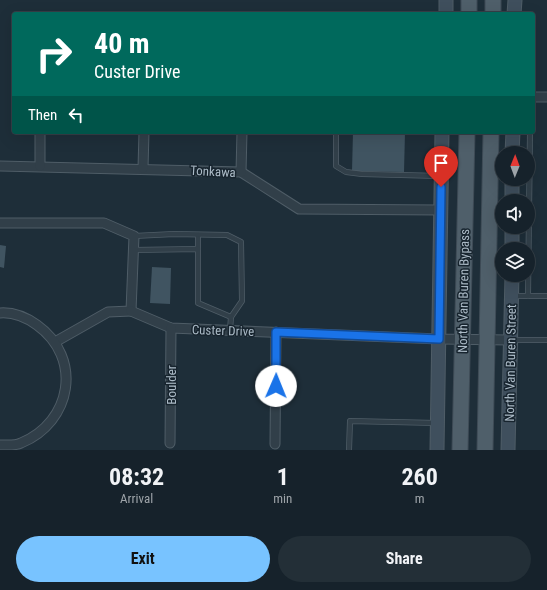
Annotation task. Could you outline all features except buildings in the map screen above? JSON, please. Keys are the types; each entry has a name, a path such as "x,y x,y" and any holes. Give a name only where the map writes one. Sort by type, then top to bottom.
{"main road":[{"path":"469,0 469,12"},
{"path":"493,0 493,12"},
{"name":"North Van Buren Bypass","path":"460,450 466,134"},
{"name":"North Van Buren Bypass","path":"485,450 490,134"}],"street":[{"path":"446,0 446,12"},
{"path":"514,12 515,0"},
{"path":"535,97 547,97"},
{"path":"40,134 40,166"},
{"path":"143,168 144,134"},
{"path":"241,172 242,134"},
{"path":"437,450 442,134"},
{"path":"512,134 512,146"},
{"name":"Tonkawa","path":"0,166 143,168 241,172 299,210 440,210"},
{"path":"0,223 104,223 134,236 131,311"},
{"name":"North Van Buren Street","path":"508,450 512,282"},
{"name":"Custer Drive","path":"55,342 108,312 131,311 171,328 439,339 511,340"},
{"path":"0,313 5,312 28,318 47,332 55,342 66,370 65,394 56,415 41,433 20,444 0,445"},
{"name":"Boulder","path":"170,443 171,328"},
{"path":"276,332 276,444"}],"lane":[{"path":"336,134 336,166 346,172 362,174 441,176"},
{"path":"529,194 530,134"},
{"path":"528,234 528,296"},
{"path":"198,235 198,303 231,317"},
{"path":"134,236 228,236 241,242 242,301 231,317 230,330"},
{"path":"133,250 198,249"},
{"path":"512,296 547,296"},
{"path":"511,340 547,340"},
{"path":"349,450 350,421 437,423"}],"route":[{"path":"276,386 276,332 439,339 441,187"}]}
